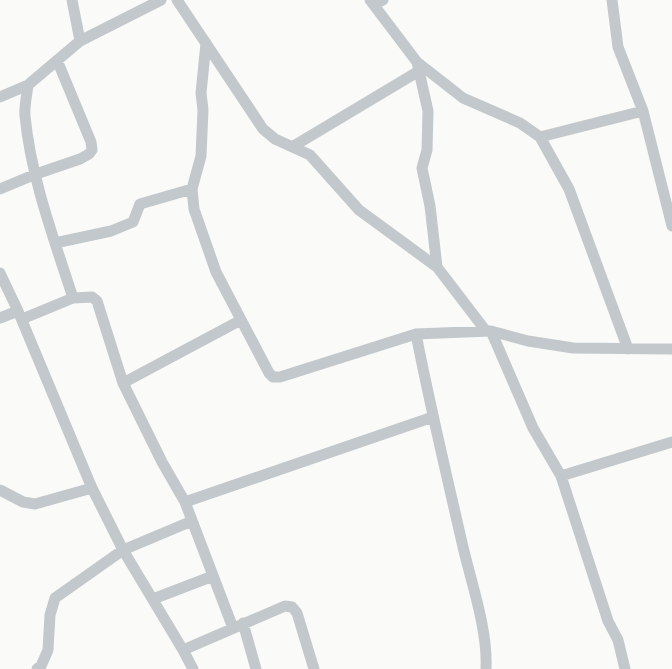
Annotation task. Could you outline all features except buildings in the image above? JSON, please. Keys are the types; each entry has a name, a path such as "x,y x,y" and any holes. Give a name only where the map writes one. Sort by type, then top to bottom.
{"street":[{"path":"72,0 80,41"},
{"path":"0,97 28,85 80,41 161,0"},
{"path":"177,0 263,128 275,139 310,156 359,210 437,267 488,331 533,428 561,476 608,621 618,640 625,669"},
{"path":"612,0 618,48 643,111 672,226"},
{"path":"376,2 418,67 428,111 427,150 422,168 430,206 437,267"},
{"path":"206,43 201,93 203,110 201,156 192,189 194,209 198,225 216,272 269,373 273,377 280,377 416,334 488,331 528,341 573,348 672,349"},
{"path":"0,189 36,174 80,159 89,154 92,150 91,142 57,60"},
{"path":"292,147 418,67"},
{"path":"418,67 463,98 520,123 540,137 570,189 628,349"},
{"path":"28,85 25,114 36,174 55,243 73,298"},
{"path":"540,137 643,111"},
{"path":"55,243 124,227 133,222 137,208 140,204 192,189"},
{"path":"0,273 20,315 92,488 124,550 193,669"},
{"path":"0,318 20,315 73,298 92,297 97,301 123,382 162,462 185,502 213,576 238,626 256,669"},
{"path":"123,382 241,320"},
{"path":"416,334 433,417 480,618 487,653 486,669"},
{"path":"185,502 433,417"},
{"path":"561,476 672,442"},
{"path":"0,490 23,502 35,504 92,488"},
{"path":"40,668 48,650 50,614 55,598 124,550 192,521"},
{"path":"153,599 213,576"},
{"path":"183,650 285,606 292,607 297,613 314,669"}]}
